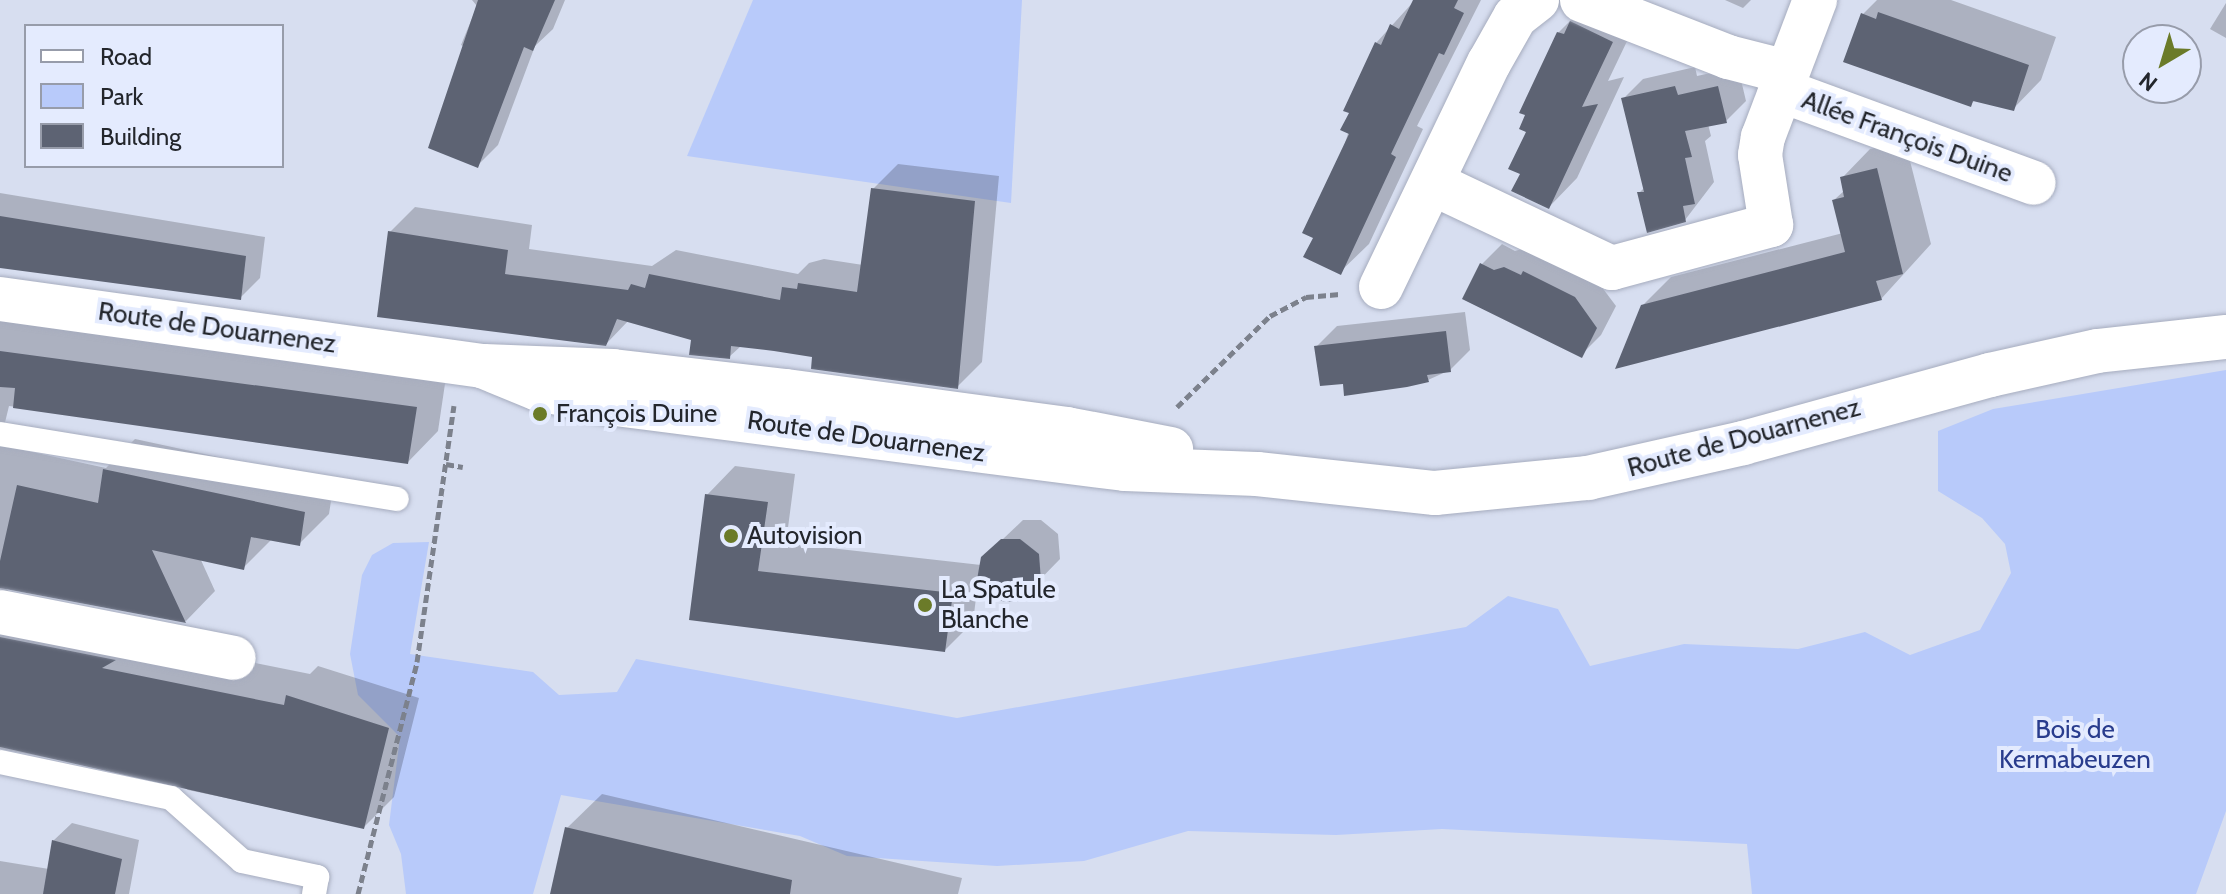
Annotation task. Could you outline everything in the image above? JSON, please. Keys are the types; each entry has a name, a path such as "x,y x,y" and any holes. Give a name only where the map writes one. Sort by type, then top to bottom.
{"main road":[{"path":"1381,287 1508,29 1537,0"},
{"name":"Allée François Duine","path":"1582,0 2034,183"},
{"name":"Allée François Duine","path":"1432,183 1612,268 1644,262 1771,225 1760,155 1783,81 1815,0"},
{"name":"Route de Douarnenez","path":"0,299 471,364 613,371 1143,441 1257,474"},
{"name":"Route de Douarnenez","path":"471,364 538,389 608,403 1125,469 1257,474 1435,493 1588,478 1743,443 2021,368 2097,351 2226,337"},
{"path":"0,612 234,658"}],"lane":[{"path":"0,434 397,499"},
{"path":"0,762 171,798 242,861 317,877 314,894"}],"path":[{"path":"1143,441 1270,316 1306,297 1381,287"},
{"path":"358,894 417,662 446,464 471,364"},
{"path":"446,464 463,467"}],"green space":[{"path":"753,0 1022,0 1011,203 687,156"},
{"name":"Bois de Kermabeuzen","path":"2226,370 2226,811 2196,894 1752,894 1747,844 1442,829 1336,835 1188,831 1084,861 997,866 847,856 800,836 561,795 533,894 406,894 401,854 389,825 400,737 358,695 350,654 362,575 372,555 393,543 429,542 410,654 533,672 559,695 617,692 636,659 957,718 1466,627 1508,596 1558,609 1590,666 1684,644 1798,649 1865,632 1910,655 1980,630 2011,573 2005,544 1982,518 1938,491 1938,431 1993,409"}],"building":[{"path":"478,0 555,0 533,51 524,47 478,168 428,148"},
{"path":"1413,0 1458,0 1454,8 1464,13 1444,55 1439,53 1391,154 1396,157 1341,275 1303,257 1313,238 1302,233 1349,134 1340,130 1349,113 1343,111 1375,42 1381,45 1390,24 1399,29"},
{"path":"1878,12 2029,65 2014,111 1973,101 1971,107 1843,62 1861,13 1876,19"},
{"path":"1570,21 1613,42 1582,107 1598,104 1549,209 1511,191 1520,174 1508,169 1526,132 1519,129 1525,115 1519,113 1557,32 1564,34"},
{"path":"1675,86 1678,95 1718,86 1727,123 1685,131 1692,157 1685,158 1695,204 1683,206 1686,222 1647,233 1637,192 1644,192 1621,98"},
{"path":"1877,168 1903,274 1876,281 1882,300 1615,369 1641,305 1845,252 1832,200 1844,197 1840,177"},
{"path":"871,188 975,201 958,389 811,369 812,357 774,351 731,346 730,359 689,355 691,340 617,319 606,346 377,317 388,231 508,250 505,274 628,290 631,284 645,288 649,274 780,300 782,287 797,289 798,283 857,292"},
{"path":"0,216 246,256 241,300 0,268"},
{"path":"1480,263 1494,270 1504,267 1521,275 1523,271 1575,297 1597,328 1582,358 1462,299"},
{"path":"1446,331 1451,372 1427,375 1429,382 1344,396 1343,384 1320,386 1314,346"},
{"path":"0,351 417,407 408,464 13,408 15,388 0,387"},
{"path":"103,469 305,512 300,546 251,537 244,570 152,550 186,623 0,588 0,561 17,485 98,503"},
{"path":"705,494 768,502 758,571 953,593 945,652 689,620"},
{"path":"1001,539 1020,539 1039,554 1041,581 1022,601 1005,602 975,591 981,557"},
{"path":"0,637 116,660 102,668 284,705 286,695 389,728 364,829 0,747"},
{"path":"565,827 792,880 790,894 550,894"},
{"path":"52,840 122,859 115,894 43,894"}],"place":[{"name":"François Duine","path":"540,414"},
{"name":"Autovision","path":"731,536"},
{"name":"La Spatule Blanche","path":"925,605"}]}
